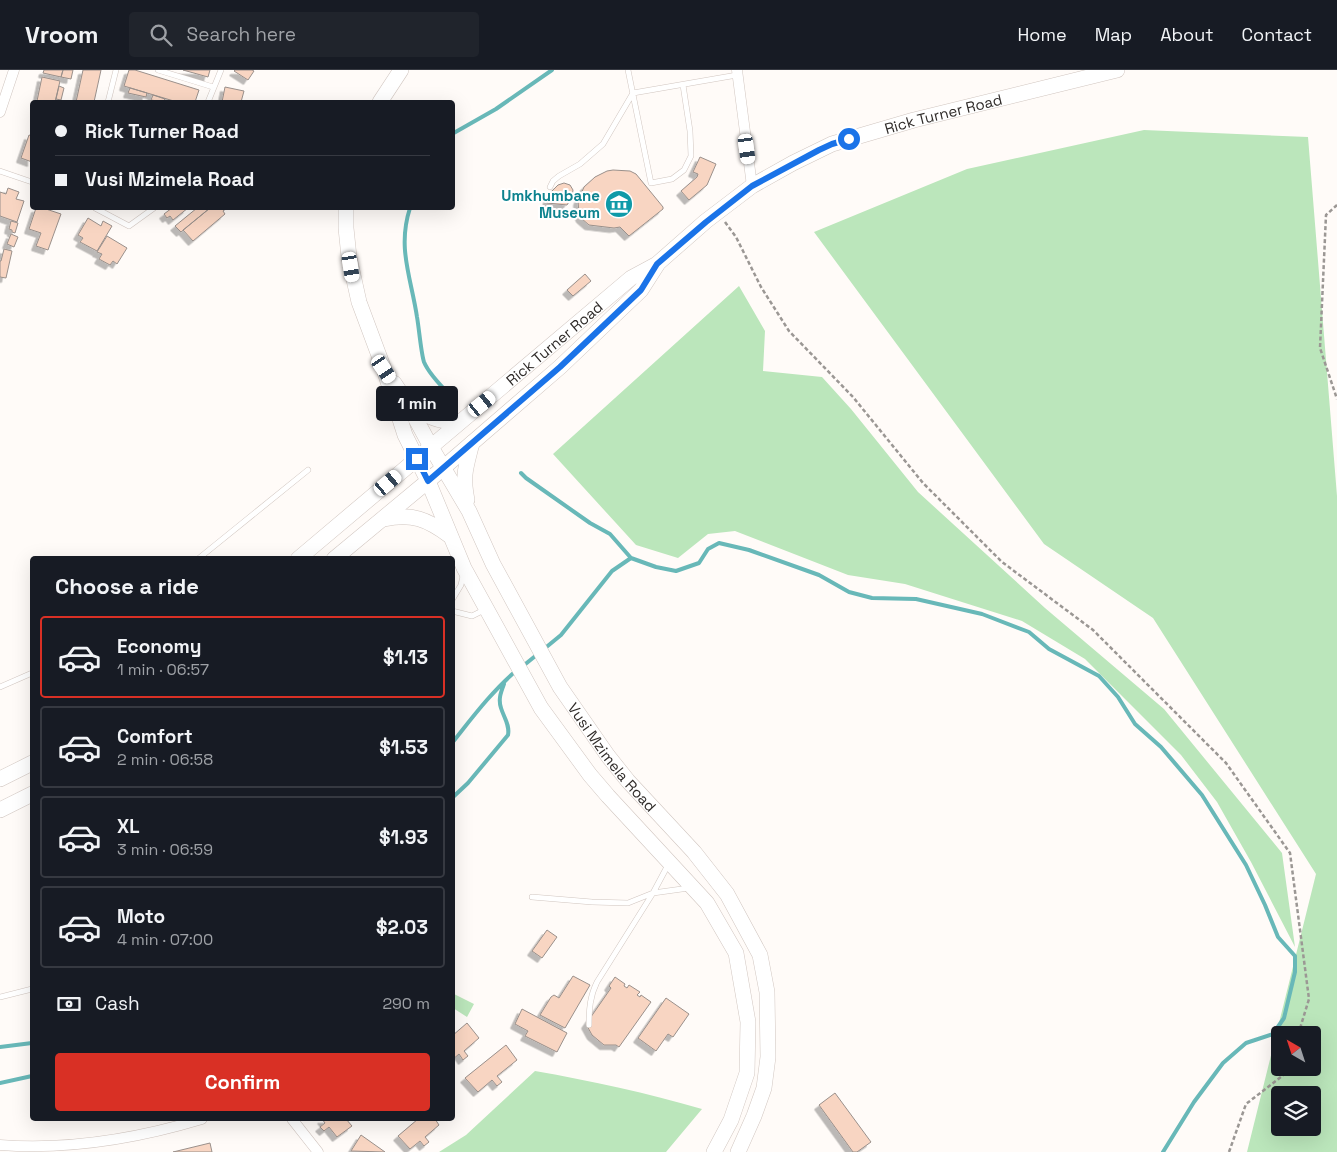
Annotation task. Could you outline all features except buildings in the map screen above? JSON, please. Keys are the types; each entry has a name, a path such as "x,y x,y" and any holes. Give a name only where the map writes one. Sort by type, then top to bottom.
{"main road":[{"path":"381,100 401,70"},
{"name":"Rick Turner Road","path":"302,556 631,278 657,264 752,186 832,144 923,117 1117,70"},
{"name":"Vusi Mzimela Road","path":"346,210 346,228 353,277 359,302 384,369 405,435 428,481 464,568 541,708 590,775 707,903 736,953 748,1022 747,1073 731,1120 714,1152"},
{"name":"Rick Turner Road","path":"338,556 560,367 641,290 657,264"},
{"name":"Vusi Mzimela Road","path":"384,369 406,401 469,511 490,558 560,687 608,756 640,794 694,852 727,894 760,955 767,992 768,1057 764,1088 738,1152"},
{"path":"406,401 434,420 459,422"},
{"path":"469,511 463,484 472,443"},
{"path":"381,519 411,516 436,526 450,536"},
{"path":"0,779 30,764"},
{"path":"0,810 30,795"}],"street":[{"path":"0,112 3,97 14,70"},
{"path":"737,73 752,186"},
{"path":"0,1145 66,1146 145,1134 194,1121"},
{"path":"294,1121 318,1152"}],"lane":[{"path":"108,100 116,70"},
{"path":"158,70 213,87"},
{"path":"209,100 221,70"},
{"path":"628,70 651,183 672,179 684,170 691,156 690,130 683,85"},
{"path":"633,93 683,85 737,73"},
{"path":"550,187 559,176 580,164 603,144 633,93"},
{"path":"0,171 30,181"},
{"path":"99,210 129,226 151,210"},
{"path":"202,556 308,470"},
{"path":"455,595 461,585 464,568"},
{"path":"455,612 472,616 487,609"},
{"path":"0,686 30,674"},
{"path":"590,1025 591,994 654,893 669,863"},
{"path":"532,897 628,903 654,893 693,888"},
{"path":"0,997 30,990"}],"path":[{"path":"1337,204 1326,215 1320,348 1337,399"},
{"path":"718,212 736,237 761,287 789,331 853,397 923,484 1002,562 1092,630 1226,763 1290,853 1309,999 1301,1026"},
{"path":"1229,1152 1246,1104 1282,1076"}],"green space":[{"path":"1144,130 1308,137 1337,496 1337,1152 1247,1152 1271,1055 1271,1076 1321,1076 1321,1026 1278,1026 1316,874 1153,618 1044,544 814,232 967,169"},
{"path":"739,286 765,331 763,371 822,377 851,409 918,492 1045,608 1164,709 1282,853 1295,947 1251,862 1217,802 1181,755 1085,659 1022,621 905,584 848,575 735,531 708,534 678,558 636,545 553,454"},
{"path":"455,994 474,1004 467,1017 455,1009"},
{"path":"535,1071 619,1088 702,1109 666,1152 439,1152 466,1135"}],"waterway":[{"path":"455,132 496,109 552,70"},
{"path":"409,210 405,236 406,262 423,358 432,375 450,395"},
{"path":"521,473 590,523 610,534 631,558"},
{"path":"544,649 561,635 612,571 631,558 656,567 676,571 699,563 708,549 719,543 749,550 819,575 849,592 872,598 916,599 982,614 1029,632 1049,649 1099,676 1118,697 1135,724 1161,747 1202,795 1246,865 1278,937 1295,956 1295,972 1284,1018 1273,1034 1246,1043 1223,1063 1194,1102 1163,1152"},
{"path":"523,666 539,653"},
{"path":"455,739 491,696 517,670"},
{"path":"455,795 468,783 508,735 500,702 504,684"},
{"path":"0,1047 30,1043"},
{"path":"0,1083 30,1076"}],"place":[{"name":"Umkhumbane Museum","path":"619,204"}],"route":[{"path":"417,459 428,481 560,367 641,290 657,264 706,222 752,186 819,150 849,139"}]}
